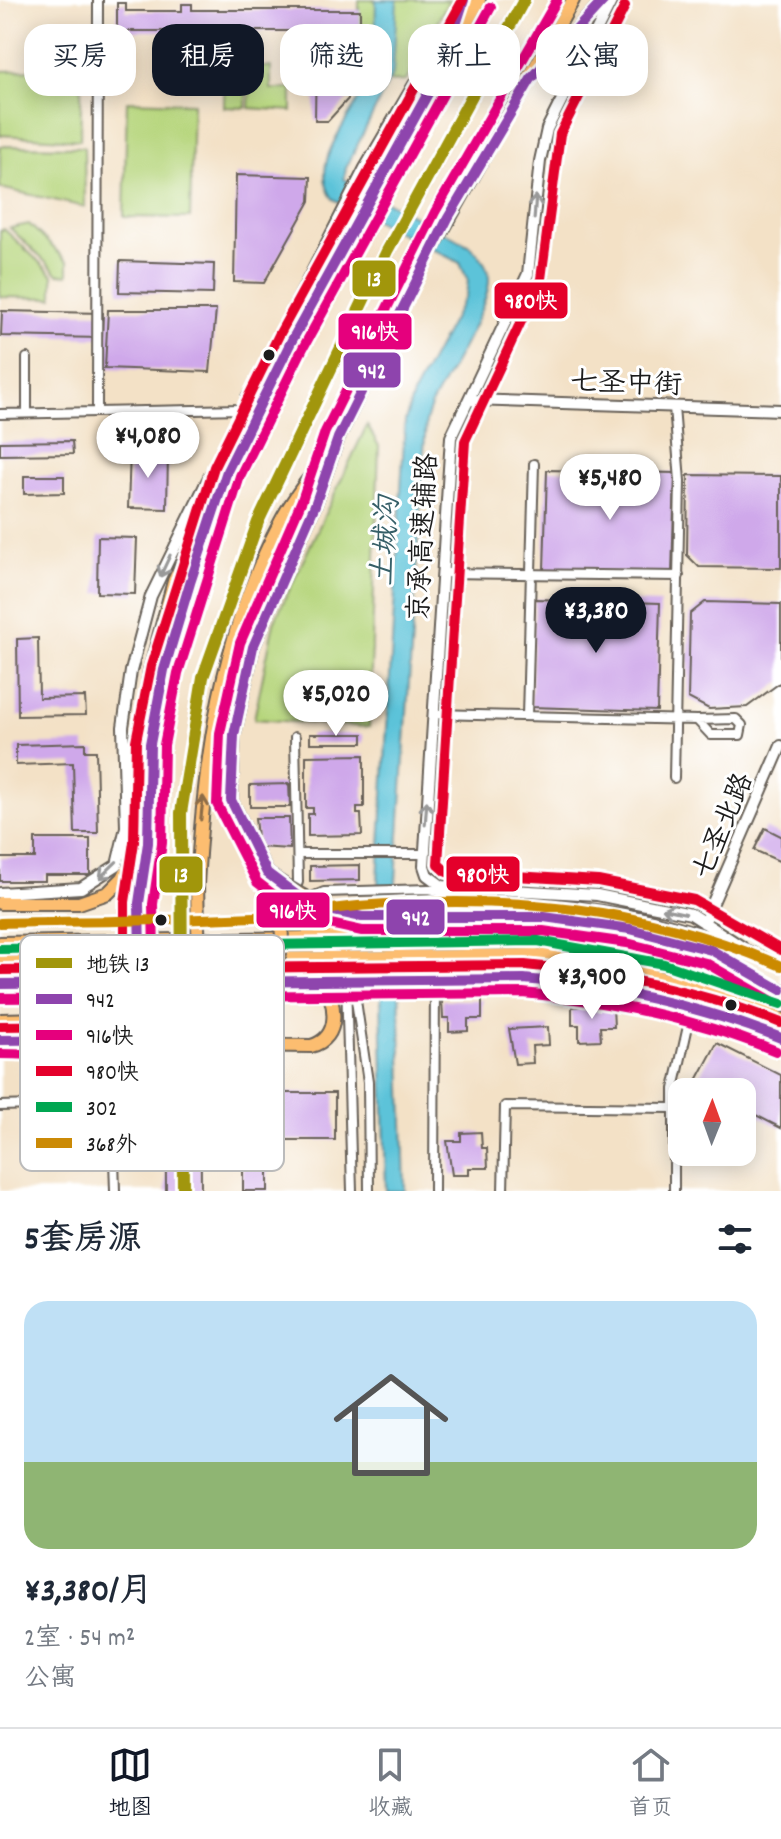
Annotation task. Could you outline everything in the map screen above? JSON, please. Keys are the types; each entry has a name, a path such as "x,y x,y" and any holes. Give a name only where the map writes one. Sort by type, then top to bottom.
{"highway":[{"path":"456,24 464,0"},
{"path":"466,24 479,0"},
{"path":"283,935 284,927 267,873 231,800 230,774 253,647 315,505 338,438 422,267 573,0"},
{"path":"531,79 604,0"},
{"path":"0,903 79,903 108,893 123,878 135,854 139,745 150,670 174,581 291,342 427,96"},
{"path":"248,397 291,342"},
{"path":"198,935 197,885 205,781 233,634 281,520 338,438"},
{"path":"140,935 139,903 148,843 150,744 164,670 227,471"},
{"path":"267,873 303,900 325,909 362,917 544,917 630,929 711,950 781,990"},
{"path":"284,938 536,934 609,941 763,981"},
{"path":"0,943 20,943"},
{"path":"284,958 536,955 598,962 707,990 781,1019"},
{"path":"439,958 486,977"},
{"path":"0,963 20,963"},
{"path":"284,1046 324,1043 331,1033 334,1016 329,991 322,980"},
{"path":"0,1020 20,1020"},
{"path":"0,1040 20,1040"}],"street":[{"path":"97,412 98,0"},
{"path":"0,893 81,888 94,883 117,865 126,827 123,727 135,656 151,596 365,168 464,0"},
{"name":"京承高速辅路","path":"423,854 451,437 528,274 540,161 547,129 612,0"},
{"path":"27,358 27,413"},
{"name":"七圣中街","path":"469,400 781,410"},
{"path":"674,407 680,458 674,778"},
{"path":"0,414 242,409"},
{"path":"527,716 534,464"},
{"path":"444,573 679,576"},
{"path":"434,714 736,719 742,725 740,735 711,735 697,720"},
{"path":"288,909 298,882 295,737"},
{"name":"七圣北路","path":"704,923 781,746"},
{"path":"298,854 423,854 427,875 442,886 597,895 691,914 742,947"},
{"path":"255,917 288,909 324,892 429,889 493,901"},
{"path":"0,923 255,917 365,905 493,901 556,904 623,912 690,928 742,947 781,966"},
{"path":"284,980 486,977 551,980 627,990 781,1038"},
{"path":"429,979 434,1191"},
{"path":"352,1191 355,980"},
{"path":"355,980 368,1082 369,1191"},
{"path":"0,984 20,984"},
{"path":"678,1078 692,1008"},
{"path":"0,1106 20,1105"},
{"path":"503,1191 505,1106 668,1108"},
{"path":"673,1166 674,1191"},
{"path":"114,1171 115,1191"}],"green space":[{"path":"359,0 449,0 436,24 408,24 406,81 392,82 392,24 359,24"},
{"path":"264,67 271,67 271,89 280,89 280,96 292,96 292,111 249,108 249,96 264,96"},
{"path":"24,70 24,96 81,96 80,140 0,135 0,71"},
{"path":"224,96 246,96 246,108 224,107"},
{"path":"127,101 193,103 190,218 124,217"},
{"path":"0,146 84,147 85,207 0,188"},
{"path":"29,224 68,262 68,275 58,274 10,228"},
{"path":"4,229 53,275 53,298 0,297 0,231"},
{"path":"367,425 379,446 369,727 254,719 274,622"}],"water":[{"path":"376,0 397,0 392,75 392,24 375,24"},
{"path":"360,96 382,96 346,168 344,179 470,246 482,260 489,278 488,290 476,322 432,403 426,421 396,881 405,1191 386,1191 378,880 405,421 414,392 466,295 468,281 460,263 333,199 326,184 325,168 336,137"}],"building":[{"path":"117,3 126,3 126,11 182,11 182,4 192,4 192,10 360,10 360,24 280,24 280,31 264,31 264,24 152,24 152,31 136,31 136,24 117,24"},
{"path":"315,96 348,96 328,121 315,121"},
{"path":"236,175 311,177 310,201 264,283 234,282"},
{"path":"120,261 214,264 213,294 119,292"},
{"path":"108,310 216,310 210,372 105,368"},
{"path":"2,311 103,313 102,338 1,336"},
{"path":"72,441 73,454 0,455 0,442"},
{"path":"130,451 168,452 167,509 128,508"},
{"path":"547,470 675,473 672,574 544,570"},
{"path":"688,475 781,476 781,568 699,567 687,555"},
{"path":"24,476 64,476 64,493 24,494"},
{"path":"98,537 137,538 135,594 97,593"},
{"path":"535,599 660,603 657,711 531,707"},
{"path":"705,602 781,604 781,682 747,707 709,709 688,698 690,614"},
{"path":"38,638 39,698 85,697 86,715 18,716 17,639"},
{"path":"310,734 363,734 363,743 310,743"},
{"path":"85,743 85,751 96,751 98,833 75,833 73,763 16,765 16,745"},
{"path":"364,755 364,807 357,807 357,814 361,814 362,835 308,836 308,814 313,814 313,808 306,808 306,756"},
{"path":"289,784 290,807 250,807 250,785"},
{"path":"255,818 289,818 290,849 258,847"},
{"path":"765,828 781,836 781,862 754,850"},
{"path":"35,839 90,839 90,875 45,875 45,881 0,881 0,858 35,858"},
{"path":"360,865 360,880 310,881 310,866"},
{"path":"442,1000 482,1000 482,1019 468,1019 468,1031 449,1032 449,1018 443,1018"},
{"path":"572,1007 613,1007 614,1027 600,1027 601,1040 579,1041 579,1025 572,1025"},
{"path":"548,1027 549,1045 532,1046 533,1063 515,1064 509,1029"},
{"path":"717,1043 781,1075 781,1128 756,1115 756,1078 698,1078"},
{"path":"284,1093 335,1093 335,1140 284,1140"},
{"path":"481,1132 482,1148 487,1148 488,1168 469,1168 469,1175 452,1175 447,1141 461,1141 461,1133"},
{"path":"166,1171 201,1171 201,1191 166,1191"},
{"path":"243,1171 268,1171 268,1191 243,1191"}],"metro line":[{"name":"13","path":"182,935 181,813 203,677 258,522 387,251 524,0"},
{"name":"13","path":"183,1171 183,1191"}],"transit line":[{"name":"980快","path":"125,935 125,902 134,842 136,741 151,666 214,467 279,335 463,0"},
{"name":"942","path":"140,935 139,903 148,843 150,744 164,670 227,471 291,342 442,68 464,0"},
{"name":"916快","path":"557,0 435,212 325,432 302,500 240,643 220,733 217,804 257,882 296,912 321,922 362,931 543,931 627,943 706,963 774,1002"},
{"name":"942","path":"604,0 531,79 448,218 338,438 315,505 253,647 234,735 231,800 267,873 303,900 325,909 362,917 544,917 630,929 711,950 781,990"},
{"name":"980快","path":"625,6 560,134 541,279 465,441 438,864 447,872 598,881 694,900 781,950"},
{"name":"916快","path":"154,935 153,904 162,843 164,745 178,673 240,476 303,348 491,7"},
{"name":"368外","path":"0,923 274,916 414,903 521,904 626,917 729,946 781,966"},
{"name":"302","path":"284,945 538,941 664,964 781,1004"},
{"name":"302","path":"0,949 20,949"},
{"name":"980快","path":"284,967 525,965 591,973 687,992 781,1023"},
{"name":"980快","path":"0,970 20,970"},
{"name":"942","path":"284,981 524,979 655,999 781,1038"},
{"name":"942","path":"0,984 20,984"},
{"name":"916快","path":"284,995 523,993 588,1001 683,1020 776,1051"},
{"name":"916快","path":"0,998 20,998"},
{"name":"980快","path":"0,1026 20,1026"},
{"name":"942","path":"0,1040 20,1040"},
{"name":"916快","path":"0,1054 20,1054"}],"water label":[{"name":"土城沟","path":"384,541"}]}
